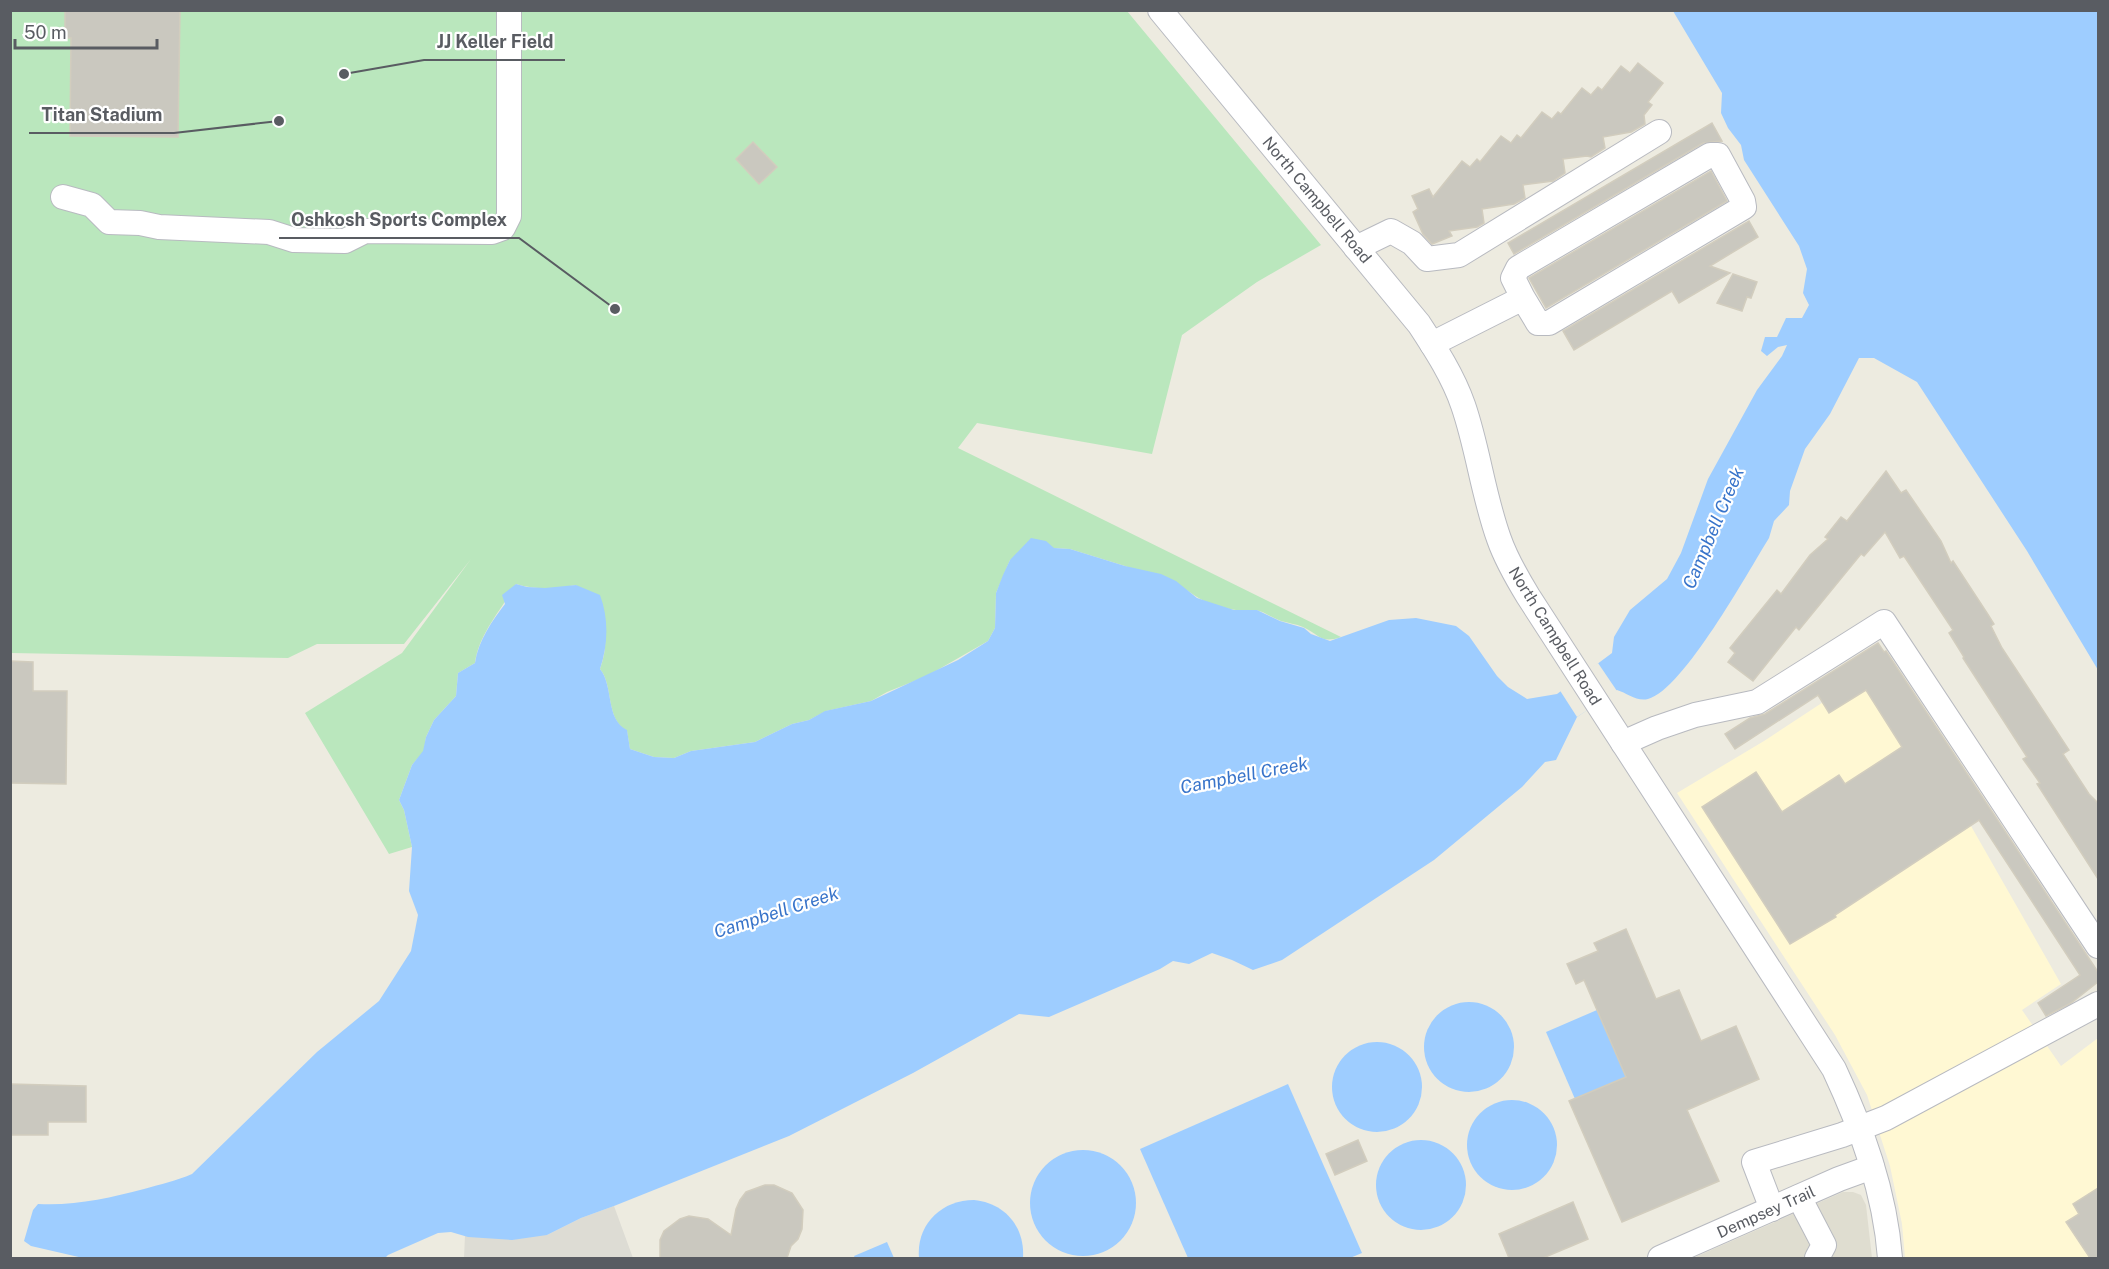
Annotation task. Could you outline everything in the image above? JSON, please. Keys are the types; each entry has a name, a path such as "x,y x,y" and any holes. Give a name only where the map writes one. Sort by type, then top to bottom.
{"street":[{"path":"63,197 92,205 109,222 141,223 159,227 269,231 294,240 345,241 365,231 492,232 503,228 509,216 509,10"},
{"name":"North Campbell Road","path":"1160,10 1419,324 1432,344 1464,406 1499,540 1528,596 1834,1069 1860,1128 1879,1188 1890,1258"},
{"path":"1356,248 1391,231 1412,243 1427,259 1459,255 1659,132"},
{"path":"1710,155 1718,155 1744,207 1550,323 1538,323 1523,298 1513,278 1518,268 1710,155"},
{"path":"1432,344 1523,298"},
{"path":"1623,742 1695,715 1757,702 1884,622 2098,946"},
{"path":"1772,1209 1754,1162 1886,1118 2098,1004"},
{"name":"Dempsey Trail","path":"1660,1258 1872,1167"},
{"path":"1799,1197 1824,1245 1816,1258"}],"shaded area":[{"path":"1872,670 1971,826 2061,984 2022,1010 2061,1066 2098,1038 2098,1258 1905,1258 1902,1224 1890,1166 1867,1095 1835,1035 1677,793 1764,741"},
{"path":"1843,1192 1861,1195 1866,1205 1872,1258 1693,1258"},
{"path":"614,1206 633,1258 464,1258 465,1235 547,1235 581,1218"}],"green space":[{"path":"11,11 1127,11 1321,245 1257,282 1182,335 1152,454 977,423 958,448 1341,637 1329,640 1321,638 1303,627 1255,610 1236,610 1217,606 1188,591 1125,566 1070,549 1054,548 1010,560 996,593 995,628 988,641 927,676 871,701 826,711 809,720 792,724 755,742 691,751 674,758 654,757 630,749 627,731 615,719 607,684 600,669 604,655 604,634 597,616 576,585 546,588 516,584 486,631 475,663 458,673 456,696 434,720 426,737 424,751 412,765 399,800 404,810 412,847 389,854 305,713 402,653 471,559 404,644 317,644 288,658 11,653"}],"water":[{"name":"Campbell Creek","path":"1673,11 2098,11 2098,670 2027,551 1917,382 1874,358 1859,358 1830,414 1805,449 1790,491 1789,505 1774,521 1769,538 1731,602 1679,675 1662,691 1648,699 1636,698 1617,690 1577,717 1556,760 1545,762 1522,787 1434,860 1282,960 1253,970 1212,953 1189,964 1173,961 1160,969 1049,1017 1019,1014 913,1073 789,1136 581,1218 547,1235 512,1240 468,1237 451,1232 438,1233 385,1258 83,1258 31,1246 24,1241 33,1210 38,1204 79,1203 105,1198 192,1174 317,1052 379,1001 411,951 418,915 409,891 412,847 404,810 399,800 412,765 423,751 426,737 434,720 456,696 458,673 475,663 482,639 505,604 502,595 516,584 545,588 576,585 600,595 605,613 606,632 605,651 600,669 607,684 612,710 620,725 627,730 630,749 654,757 674,758 691,751 755,742 825,711 871,701 958,660 988,641 995,628 996,593 1003,575 1010,560 1031,538 1046,541 1054,548 1070,549 1125,566 1161,574 1176,581 1197,598 1234,610 1257,610 1280,621 1304,628 1311,634 1330,641 1389,620 1416,618 1456,626 1469,636 1497,676 1508,687 1527,699 1557,694 1612,653 1614,637 1630,610 1667,579 1681,553 1708,479 1757,390 1782,356 1787,345 1778,347 1767,356 1761,351 1765,337 1777,337 1786,318 1802,318 1809,305 1803,293 1807,269 1799,246 1744,160 1741,145 1728,128 1721,113 1722,93"},
{"path":"1469,1002 1486,1006 1501,1015 1510,1030 1514,1047 1510,1064 1501,1079 1486,1088 1469,1092 1452,1088 1437,1079 1428,1064 1424,1047 1428,1030 1437,1015 1452,1006"},
{"path":"1597,1010 1626,1077 1575,1099 1546,1032"},
{"path":"1377,1042 1394,1046 1409,1055 1418,1070 1422,1087 1418,1104 1409,1119 1394,1128 1377,1132 1360,1128 1345,1119 1336,1104 1332,1087 1336,1070 1345,1055 1360,1046"},
{"path":"1288,1084 1362,1253 1350,1258 1188,1258 1140,1149"},
{"path":"1512,1100 1529,1103 1544,1113 1554,1128 1557,1145 1554,1162 1544,1177 1529,1187 1512,1190 1495,1187 1480,1177 1470,1162 1467,1145 1470,1128 1480,1113 1495,1103"},
{"path":"1421,1140 1438,1144 1453,1153 1462,1168 1466,1185 1462,1202 1453,1217 1438,1226 1421,1230 1404,1226 1389,1217 1380,1202 1376,1185 1380,1168 1389,1153 1404,1144"},
{"path":"1083,1150 1103,1154 1120,1166 1132,1183 1136,1203 1132,1223 1120,1240 1103,1252 1083,1256 1063,1252 1046,1240 1034,1223 1030,1203 1034,1183 1046,1166 1063,1154"},
{"path":"974,1200 995,1206 1011,1218 1021,1236 1023,1258 919,1258 922,1235 926,1225 933,1217 951,1204"},
{"path":"887,1242 894,1258 855,1258 854,1256"}],"pier":[{"path":"1598,663 1617,691 1577,717 1559,689"}],"building":[{"path":"65,10 180,10 178,137 70,136 71,38 65,38"},
{"path":"1638,63 1663,83 1648,102 1652,105 1644,115 1645,124 1631,132 1603,137 1605,148 1591,157 1563,159 1565,173 1553,181 1523,185 1525,198 1514,204 1482,209 1484,223 1477,227 1449,231 1452,236 1432,244 1423,234 1413,212 1418,209 1412,196 1429,189 1433,197 1462,161 1470,167 1477,159 1480,162 1501,136 1511,143 1517,135 1521,138 1542,112 1552,119 1558,112 1561,114 1582,88 1591,95 1598,87 1602,90 1621,66 1630,73"},
{"path":"1712,123 1722,141 1703,143 1514,254 1508,243"},
{"path":"753,142 777,167 759,184 736,159"},
{"path":"1711,171 1727,201 1546,308 1529,278"},
{"path":"1749,221 1758,237 1710,266 1730,273 1679,303 1672,291 1574,350 1563,331"},
{"path":"1733,274 1757,282 1751,298 1747,297 1742,311 1717,303"},
{"path":"1886,471 1901,493 1906,490 1941,541 1951,563 1953,561 1987,613 1994,624 1991,626 2002,648 2069,750 2063,754 2089,794 2098,803 2098,879 2037,784 2040,783 2023,759 2027,757 1963,658 1949,633 1953,630 1904,556 1900,558 1885,532 1864,556 1861,554 1799,630 1796,627 1753,681 1728,662 1735,653 1730,648 1777,590 1781,594 1810,555 1828,539 1825,537 1841,517 1847,521"},
{"path":"1878,643 1884,652 1886,651 2098,972 2098,982 2071,1003 2046,1016 2038,1003 2080,975 1979,820 1835,915 1836,917 1790,944 1702,807 1756,772 1782,812 1839,775 1845,784 1902,747 1866,690 1829,713 1818,695 1735,749 1725,734 1750,718 1765,714"},
{"path":"10,661 33,662 33,691 67,691 66,784 10,783"},
{"path":"1626,929 1656,999 1679,990 1701,1041 1736,1026 1759,1079 1687,1110 1719,1181 1622,1222 1569,1101 1626,1077 1584,980 1576,984 1567,964 1598,951 1594,943"},
{"path":"10,1084 86,1086 86,1122 48,1122 48,1135 10,1135"},
{"path":"1358,1140 1367,1161 1335,1175 1326,1154"},
{"path":"765,1185 774,1185 792,1193 803,1210 802,1229 798,1239 791,1246 787,1258 660,1258 660,1240 664,1231 680,1219 689,1216 708,1219 731,1235 740,1200 746,1192"},
{"path":"2098,1188 2098,1258 2090,1258 2066,1222 2079,1214 2073,1204"},
{"path":"1573,1202 1588,1239 1543,1258 1509,1258 1499,1234"}],"place":[{"name":"JJ Keller Field","path":"344,74"},
{"name":"Titan Stadium","path":"279,121"},
{"name":"Oshkosh Sports Complex","path":"615,309"}]}
